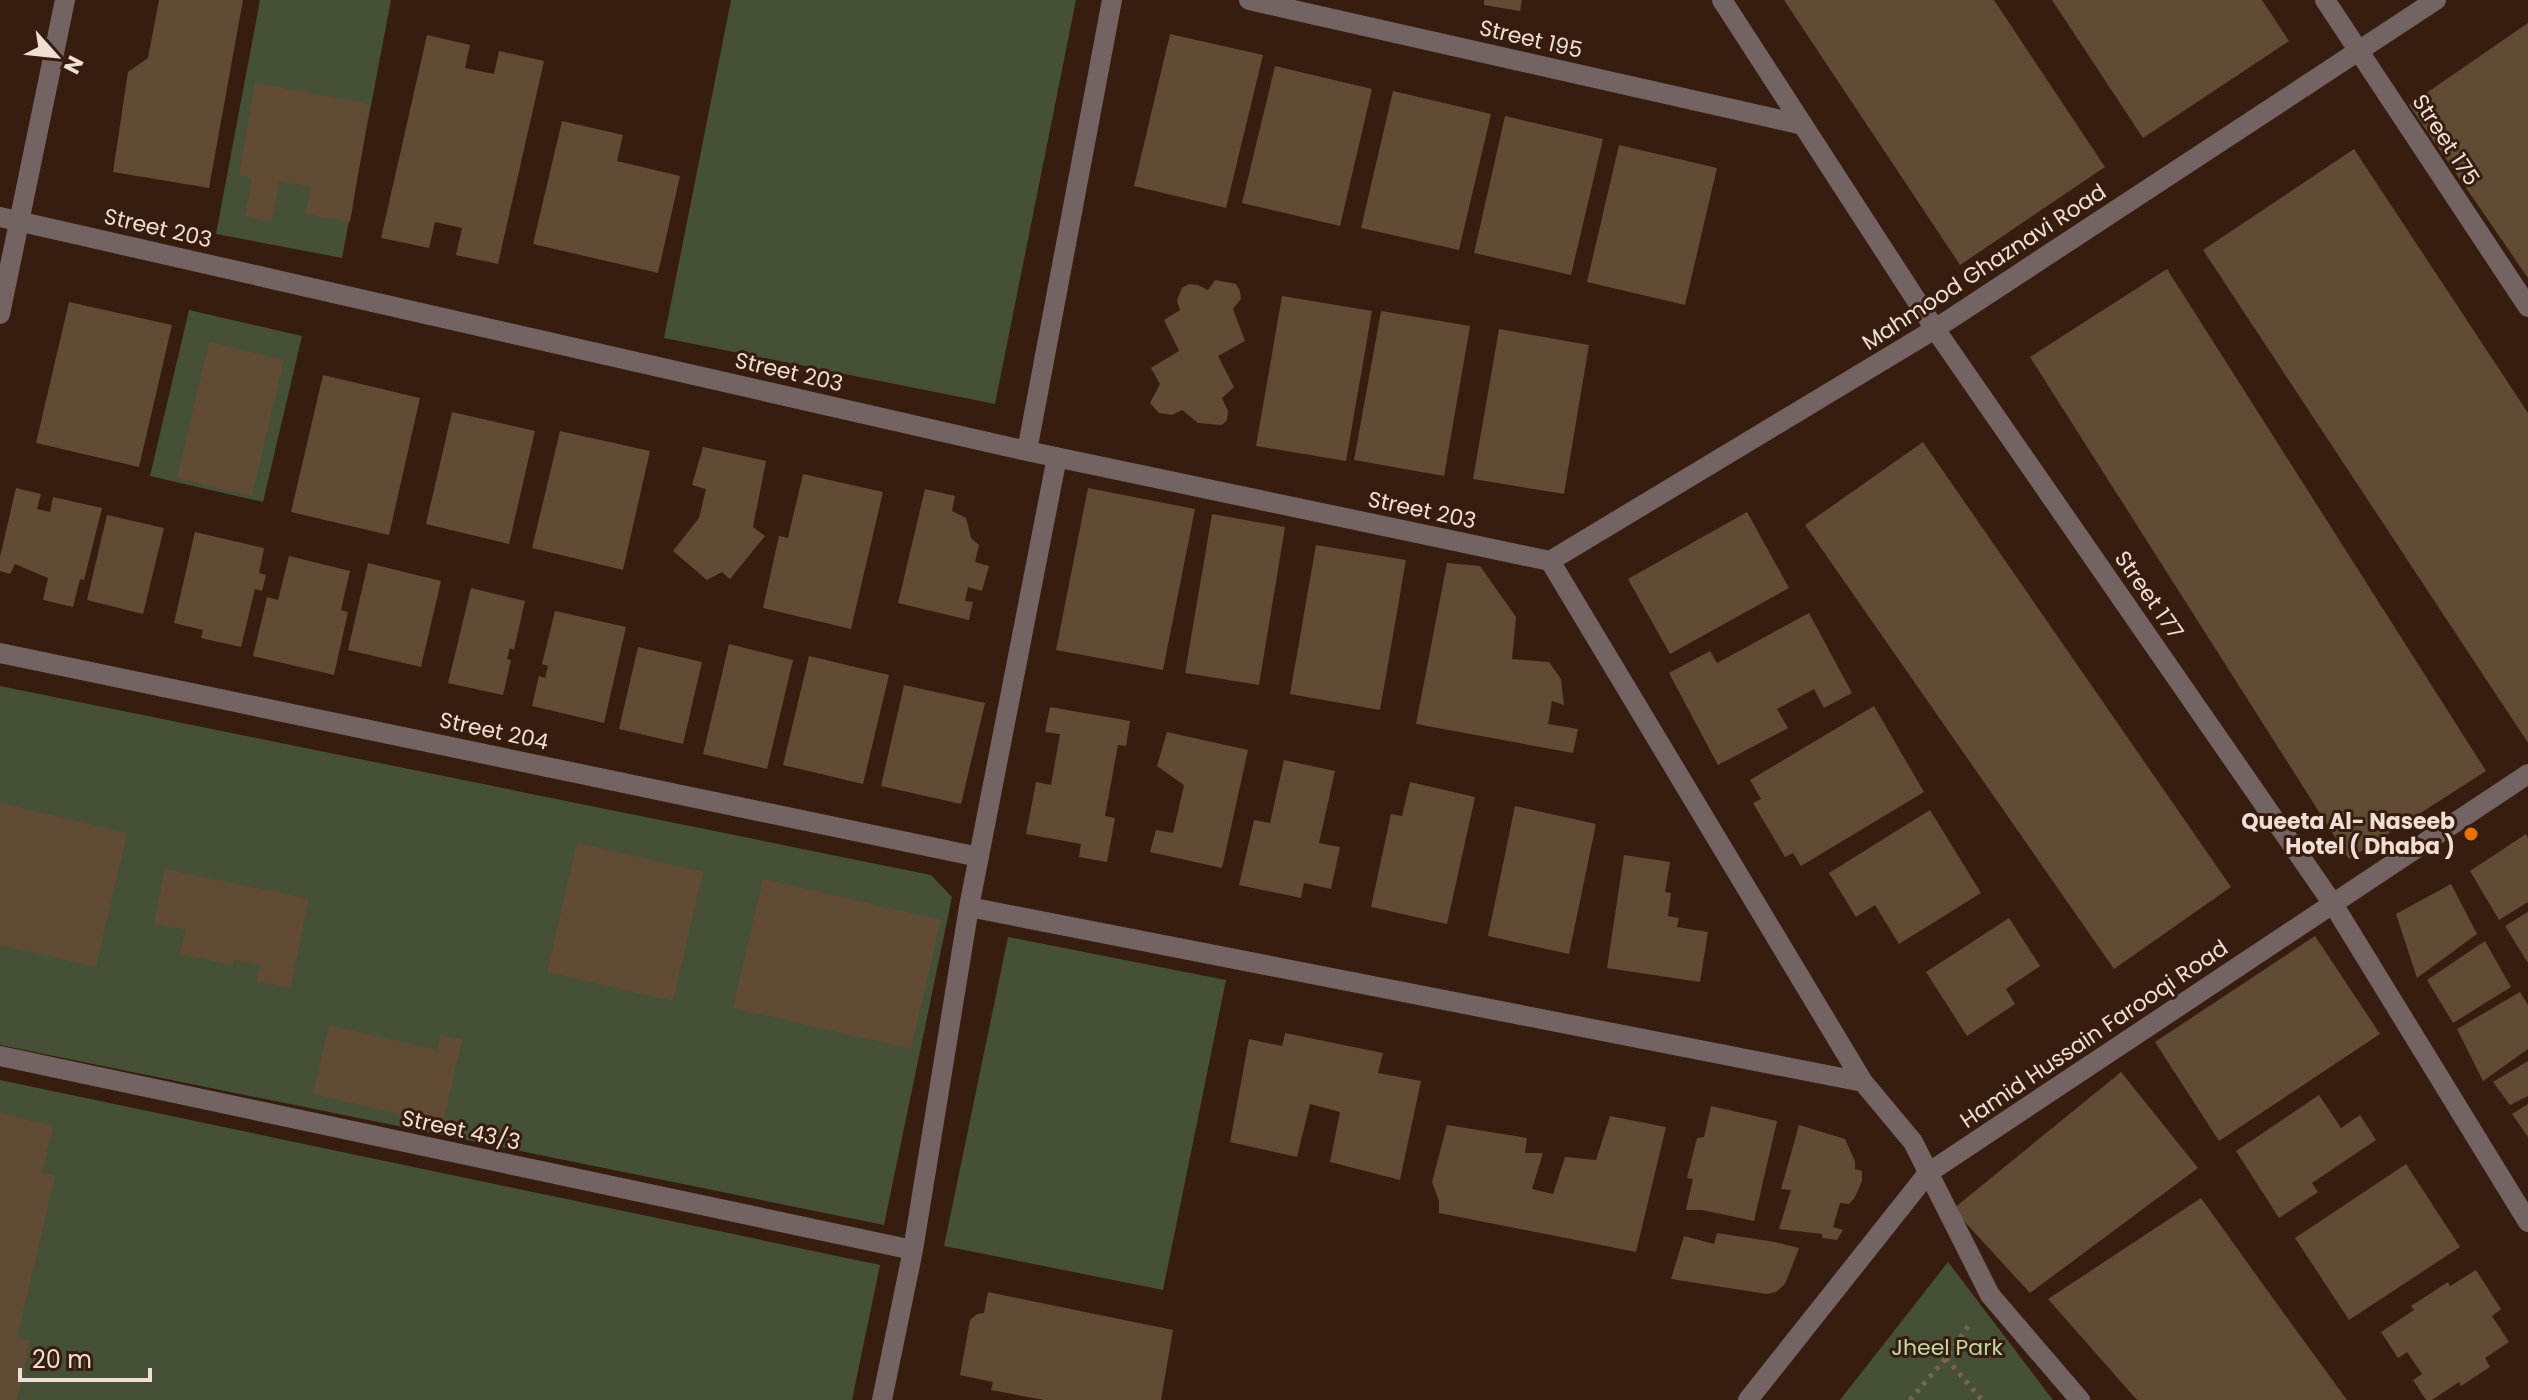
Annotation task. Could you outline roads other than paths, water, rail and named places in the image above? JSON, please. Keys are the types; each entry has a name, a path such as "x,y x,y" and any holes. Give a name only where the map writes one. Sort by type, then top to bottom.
{"street":[{"path":"0,314 10,219 65,0"},
{"path":"1027,451 1112,0"},
{"name":"Street 195","path":"1249,0 1803,125"},
{"name":"Street 177","path":"1722,0 1935,329 2333,904 2528,1222"},
{"name":"Street 175","path":"2325,0 2528,307"},
{"name":"Mahmood Ghaznavi Road","path":"1550,561 1935,329 2436,0"},
{"name":"Street 203","path":"10,219 1027,451 1550,561"},
{"path":"882,1400 913,1250 969,907 1057,457"},
{"path":"1550,561 1863,1082 1913,1142 1990,1295 2080,1400"},
{"name":"Street 204","path":"0,653 979,857"},
{"name":"Hamid Hussain Farooqi Road","path":"1748,1400 1928,1173 2528,774"},
{"path":"969,907 1863,1082"},
{"name":"Street 43/3","path":"0,1056 913,1250"}],"place":[{"name":"Queeta Al- Naseeb Hotel ( Dhaba )","path":"2471,834"}],"park label":[{"name":"Jheel Park","path":"1947,1347"}]}
